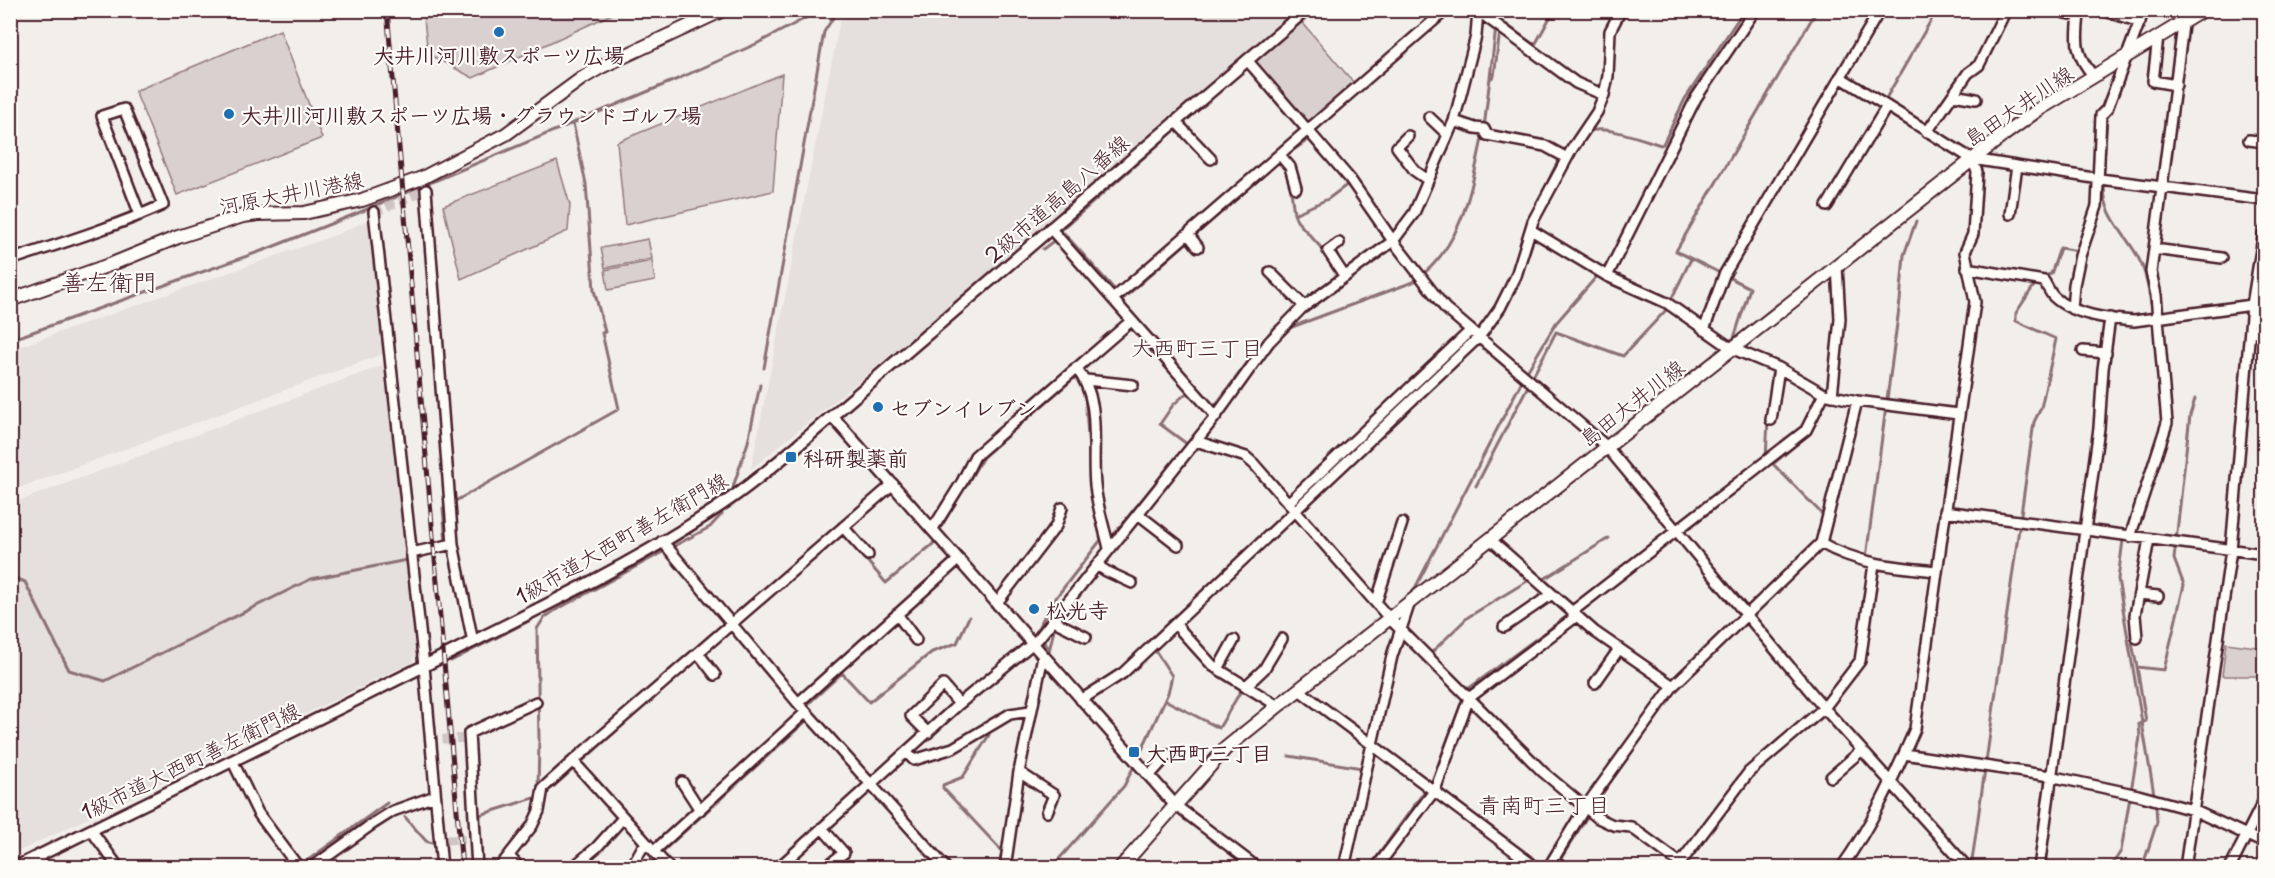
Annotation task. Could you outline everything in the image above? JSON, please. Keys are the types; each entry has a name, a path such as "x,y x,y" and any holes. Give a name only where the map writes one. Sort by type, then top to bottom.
{"main road":[{"name":"河原大井川港線","path":"10,300 112,264 178,237 243,216 304,213 342,205 422,178 506,134 600,67 723,10"},
{"name":"島田大井川線","path":"1120,867 1226,748 1606,446 1972,159 2038,110 2158,38 2185,16 2203,10"}],"street":[{"path":"678,10 683,10"},
{"name":"2級市道高島八番線","path":"832,416 1306,10"},
{"path":"1113,299 1446,10"},
{"path":"1081,700 1123,673 1480,336 1500,308 1516,276 1533,221 1567,158 1597,112 1608,76 1610,31 1621,10"},
{"path":"1607,276 1696,98 1755,10"},
{"path":"1704,330 1724,276 1880,10"},
{"path":"1927,132 1968,73 1979,65 2006,10"},
{"path":"2102,10 2102,12 2140,22"},
{"path":"2072,309 2080,256 2097,206 2100,180 2101,115 2107,109 2144,10"},
{"path":"1477,11 1576,83 1604,95"},
{"path":"778,867 959,704 1038,639 1216,416 1269,342 1304,306 1394,241 1414,213 1454,121 1476,36 1477,11"},
{"path":"2065,13 2079,15 2076,41 2084,65 2094,76"},
{"path":"2130,537 2167,423 2158,317 2151,272 2185,16"},
{"path":"2158,38 2153,81 2176,85"},
{"path":"1247,60 1350,179 1444,308 1480,336 1606,446 1824,708 1968,867"},
{"path":"1840,77 1972,159 2100,180 2265,200"},
{"path":"1953,95 1976,99"},
{"path":"1827,206 1887,106"},
{"path":"10,260 140,215 163,205 124,109 102,116 140,215"},
{"path":"1429,117 1448,135"},
{"path":"1175,121 1211,159"},
{"path":"1454,121 1484,129 1486,135 1493,137 1545,146 1567,158"},
{"path":"1408,136 1397,147 1415,171 1428,180"},
{"path":"2249,140 2265,142"},
{"path":"1280,155 1290,167 1296,188"},
{"path":"1841,867 1853,851 1892,783 1915,729 1975,302 1965,252 1972,234 1977,172 1972,159"},
{"path":"2010,214 2017,166"},
{"path":"426,190 453,544 473,642"},
{"path":"374,212 424,666 435,796 443,841 442,867"},
{"path":"1050,228 1216,416"},
{"path":"1531,230 1607,276 1667,303 1731,348 1779,368 1828,395 1958,414"},
{"path":"2185,867 2231,550 2252,305 2265,231"},
{"path":"1188,234 1198,247"},
{"path":"1339,243 1329,251 1345,277"},
{"path":"2154,249 2222,258"},
{"path":"1573,611 1806,430 1828,395 1840,319 1837,266"},
{"path":"1967,268 2044,281 2053,296 2072,309 2110,318 2134,321 2252,305"},
{"path":"1270,272 1304,306"},
{"path":"2039,867 2086,531 2110,318"},
{"path":"932,530 962,482 975,456 1131,321"},
{"path":"1289,502 1471,330"},
{"path":"2250,332 2265,331"},
{"path":"2083,351 2106,352"},
{"path":"1076,368 1086,380 1093,403 1095,483 1109,548"},
{"path":"1771,420 1779,368"},
{"path":"1086,380 1133,385"},
{"path":"1548,867 1584,809 1672,686 1821,543 1857,401"},
{"path":"832,416 1175,805 1258,867"},
{"name":"1級市道大西町善左衛門線","path":"14,867 233,762 473,642 662,541 720,506 754,482 832,416"},
{"path":"1196,441 1246,458 1289,502 1389,618 1543,772 1584,809 1614,825 1631,827 1678,865 1749,772 1824,708 1860,661 1874,564"},
{"path":"499,867 532,826 539,811 543,788 893,484"},
{"path":"996,604 1056,526 1062,507"},
{"path":"1945,512 2265,554"},
{"path":"1138,514 1178,544"},
{"path":"1376,603 1402,524"},
{"path":"843,527 868,555"},
{"path":"1490,539 1595,632 1672,686"},
{"path":"2136,638 2135,615 2149,539"},
{"path":"662,541 798,703 946,867"},
{"path":"1821,543 1833,550 1874,564 1936,571"},
{"path":"411,553 453,544"},
{"path":"798,703 957,560"},
{"path":"1097,565 1132,583"},
{"path":"1504,627 1552,594"},
{"path":"2139,594 2158,596"},
{"path":"1344,867 1392,656 1410,602"},
{"path":"1376,867 1435,790 1469,698 1573,619 1573,611"},
{"path":"897,614 916,640"},
{"path":"1054,618 1060,624 1086,637"},
{"path":"1174,624 1213,666 1278,706"},
{"path":"1245,687 1264,669 1282,639"},
{"path":"1218,669 1234,640"},
{"path":"1595,683 1619,648"},
{"path":"698,653 716,675"},
{"path":"1005,867 1019,772 1043,656"},
{"path":"928,733 911,716 943,685 959,704"},
{"path":"1299,690 1537,867"},
{"path":"477,867 470,839 469,733 536,702"},
{"path":"906,752 914,760 953,748 1010,714 1030,711"},
{"path":"632,867 642,848 651,849 700,810 806,712"},
{"path":"1831,777 1862,750"},
{"path":"1904,754 2050,776 2138,795 2193,810 2265,843"},
{"path":"1149,776 1168,755"},
{"path":"573,761 669,867"},
{"path":"233,762 258,813 299,867"},
{"path":"1019,772 1054,795 1047,812"},
{"path":"682,782 700,810"},
{"path":"311,867 393,811 435,796"},
{"path":"2230,867 2265,800"},
{"path":"572,867 597,847 623,818"},
{"path":"822,828 844,853 832,862 836,867"},
{"path":"91,830 119,867"},
{"path":"38,856 41,867"},
{"path":"508,856 520,867"}],"shaded area":[{"name":"大井川河川敷スポーツ広場","path":"423,10 619,11 473,78 428,54"},
{"path":"858,10 1313,11 751,469 840,20"},
{"path":"1301,21 1354,83 1310,123 1254,62"},
{"name":"大井川河川敷スポーツ広場・グラウンドゴルフ場","path":"280,30 322,138 177,195 135,91"},
{"path":"782,74 773,191 625,225 617,142"},
{"path":"557,161 570,205 568,231 461,279 443,206"},
{"path":"372,218 385,353 11,491 10,350 338,234"},
{"path":"648,239 652,259 605,268 601,248"},
{"path":"652,261 655,281 608,290 605,270"},
{"path":"386,364 415,649 413,662 11,855 11,504"},
{"path":"2226,643 2264,648 2264,669 2260,668 2258,676 2222,676"}],"waterway":[{"path":"10,340 267,249 358,213 680,78 756,44 821,10"},
{"path":"764,368 824,32 838,10"},
{"path":"1497,21 1498,10"},
{"path":"1505,27 1507,25 1533,44 1536,43 1554,10"},
{"path":"1588,132 1614,131 1663,144 1685,99 1744,10"},
{"path":"1690,99 1749,10"},
{"path":"1731,340 1734,338 1750,288 1676,251 1817,10"},
{"path":"1885,100 1937,10"},
{"path":"2143,25 2149,10"},
{"path":"1484,128 1496,27"},
{"path":"1490,79 1494,76 1500,31"},
{"path":"1043,249 1064,233 1123,299 1286,155 1308,140 1321,125 1397,59"},
{"path":"1061,234 1059,232 1194,113"},
{"path":"2109,113 2104,163 2105,197 2111,215 2137,256 2145,274 2155,329 2161,430"},
{"path":"446,543 443,508 619,409 602,333 605,332 594,290 586,184 573,123"},
{"path":"1283,333 1292,327 1413,282 1430,268 1454,235 1462,216 1469,196 1483,134"},
{"path":"1537,204 1555,167 1570,142 1574,140"},
{"path":"1290,183 1294,214 1328,199 1348,184"},
{"path":"1294,214 1297,221 1325,252"},
{"path":"1866,558 1904,255 1916,221"},
{"path":"1522,272 1532,244 1531,238"},
{"path":"2043,276 2051,274 2060,248 2079,251"},
{"path":"1602,269 1612,258"},
{"path":"1476,486 1556,332 1623,356 1666,310 1691,259"},
{"path":"1412,594 1525,375 1556,323 1598,275"},
{"path":"1511,296 1520,278"},
{"path":"1971,868 2034,422 2041,408 2056,339 2016,321 2016,313 2037,281"},
{"path":"1212,406 1214,407 1272,330 1290,314"},
{"path":"1138,758 1168,693 1172,676 1149,641 1474,337"},
{"path":"1732,354 1750,361"},
{"path":"1768,410 1773,369"},
{"path":"938,532 983,457 1074,378 1079,380 1085,394 1092,494"},
{"path":"733,487 748,442 760,385"},
{"path":"1109,537 1114,534 1187,444 1160,424 1173,405 1191,389"},
{"path":"2132,643 2137,667 2164,670 2184,585 2174,559 2190,415 2195,399"},
{"path":"1817,418 1810,433 1773,464 1826,518"},
{"path":"1766,458 1768,420"},
{"path":"1146,511 1198,446"},
{"path":"2142,868 2157,822 2156,806 2118,579 2123,540 2153,453"},
{"path":"1581,610 1711,511 1767,465"},
{"path":"1093,504 1101,541"},
{"path":"676,545 710,527 722,514"},
{"path":"856,548 886,583 933,544 935,538"},
{"path":"1544,579 1609,538"},
{"path":"1049,648 1035,634 1051,604 1100,541"},
{"path":"1773,595 1822,549 1821,545"},
{"path":"10,580 15,578 25,582 69,670 105,681 311,579 422,557 433,552"},
{"path":"538,790 537,629 544,618 554,611 663,552"},
{"path":"736,626 792,577"},
{"path":"1431,656 1430,654 1468,617 1529,580"},
{"path":"1048,656 1054,629 1076,598"},
{"path":"1773,757 1824,716 1864,663 1872,607"},
{"path":"1468,689 1570,614"},
{"path":"1339,868 1389,646 1401,616"},
{"path":"659,852 662,852 804,723 813,713 806,706 842,673 869,702 932,652 957,643 969,617"},
{"path":"451,661 529,621"},
{"path":"546,789 552,788 717,642"},
{"path":"1658,714 1675,691 1712,654"},
{"path":"2110,868 2121,851 2140,737 2139,724 2146,721 2137,667"},
{"path":"1165,700 1219,728 1242,689"},
{"path":"1369,868 1432,781 1464,696"},
{"path":"465,730 507,710"},
{"path":"989,735 963,777 943,785 943,788 1002,851 1000,864"},
{"path":"1555,868 1635,746"},
{"path":"1289,756 1362,768"},
{"path":"1051,868 1124,786 1135,764"},
{"path":"1016,826 1025,765"},
{"path":"1683,868 1754,773"},
{"path":"480,823 480,815 537,797"},
{"path":"493,868 530,820 536,802"},
{"path":"304,863 387,803"},
{"path":"405,817 426,841 435,844"}],"tunnel":[{"path":"374,212 426,190"},
{"path":"429,740 469,738"},
{"path":"447,840 465,839"}],"railway":[{"path":"387,10 462,868"}],"place":[{"name":"大井川河川敷スポーツ広場","path":"499,32"},
{"name":"大井川河川敷スポーツ広場・グラウンドゴルフ場","path":"229,114"},
{"name":"セブンイレブン","path":"878,407"},
{"name":"科研製薬前","path":"791,457"},
{"name":"松光寺","path":"1034,609"},
{"name":"大西町三丁目","path":"1134,752"}],"district":[{"name":"善左衛門","path":"109,281"},
{"name":"大西町三丁目","path":"1197,346"},
{"name":"青南町三丁目","path":"1544,803"}]}
